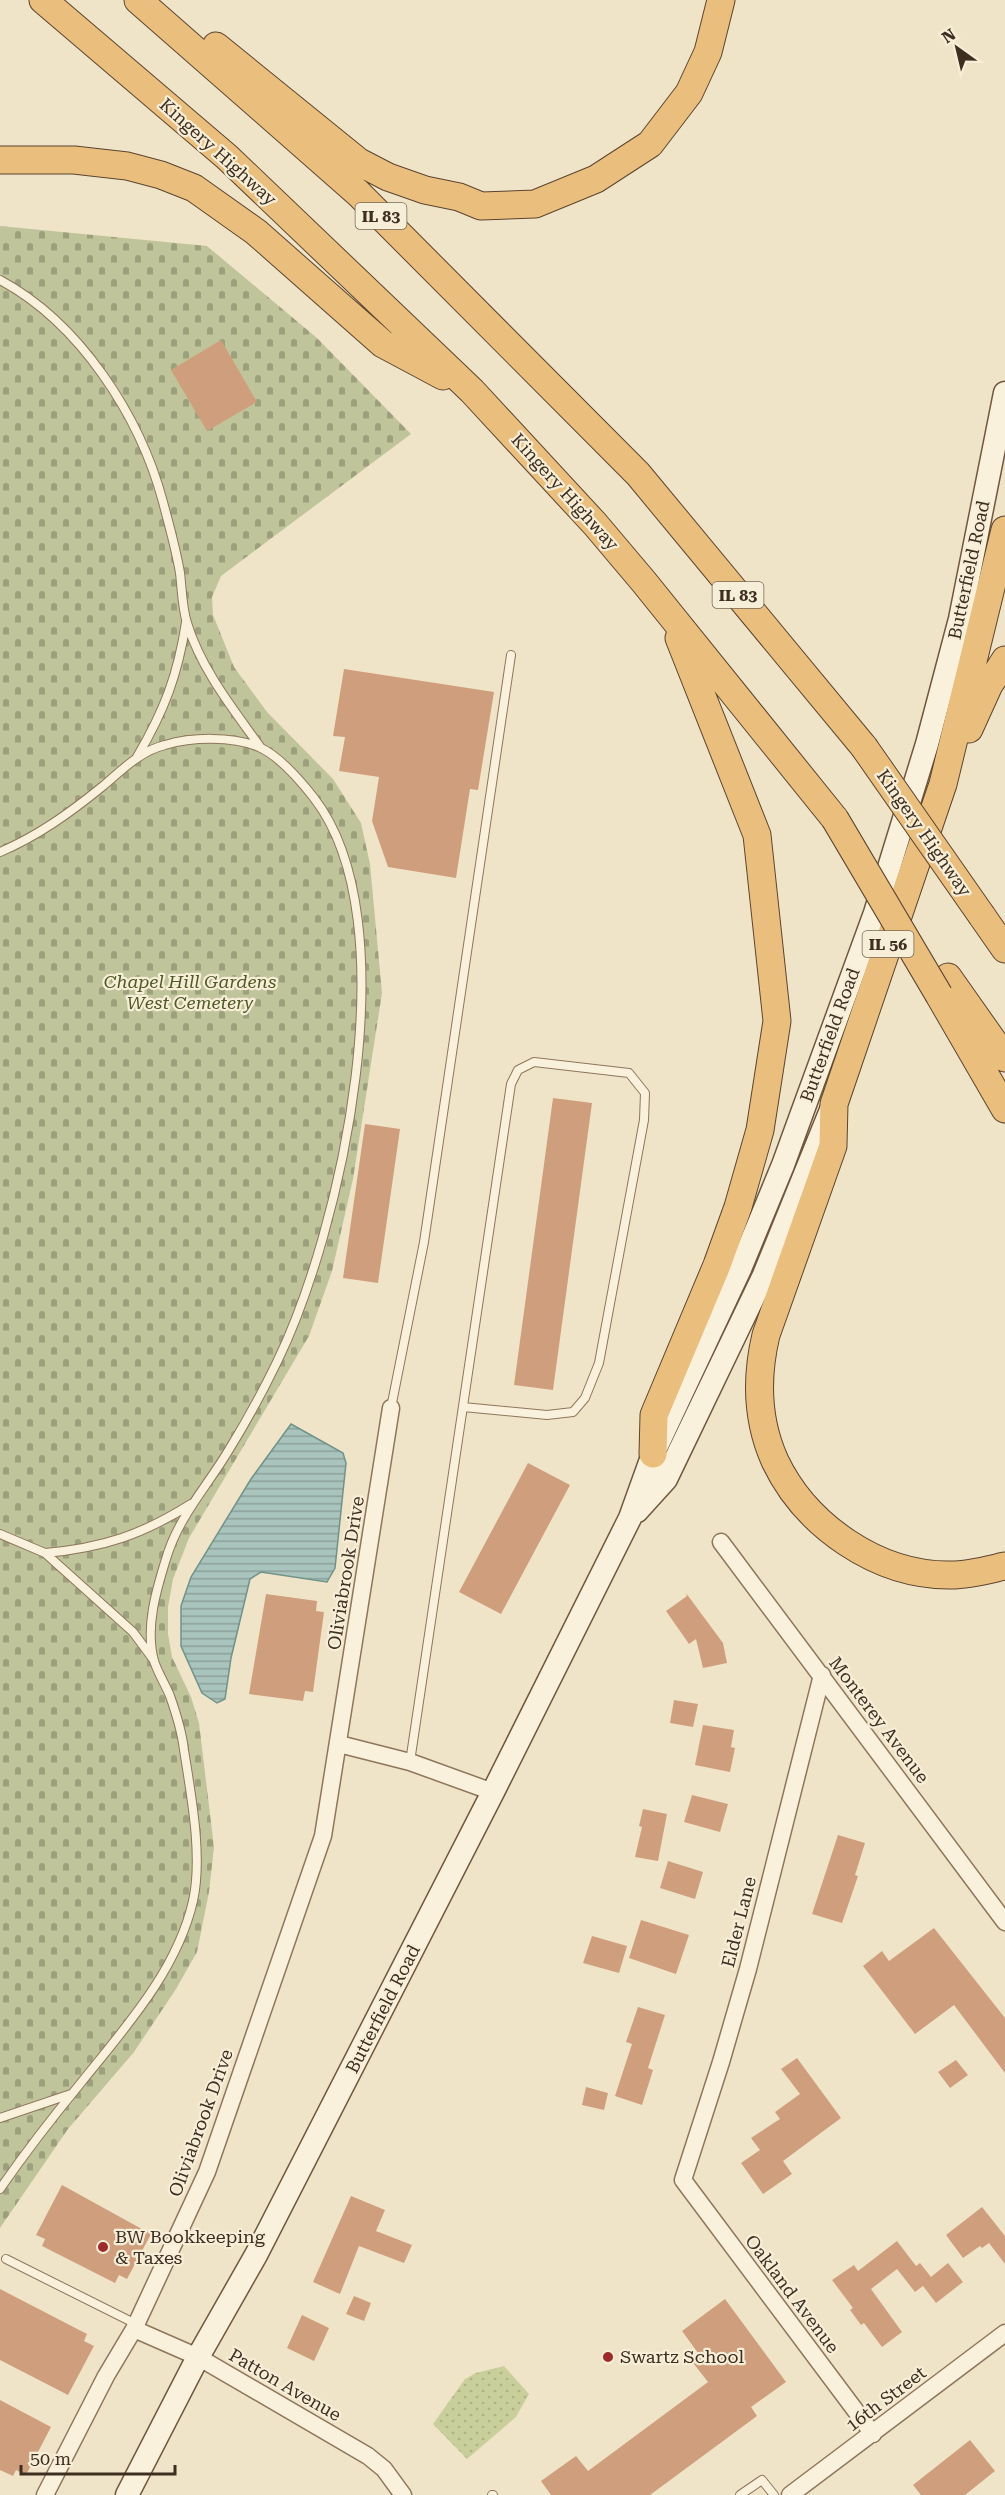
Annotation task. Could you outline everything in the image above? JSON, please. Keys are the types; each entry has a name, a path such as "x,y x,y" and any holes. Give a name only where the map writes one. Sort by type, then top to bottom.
{"highway":[{"name":"Kingery Highway","path":"43,0 227,157 472,391 595,524 645,582 669,615 836,819 943,986"},
{"name":"Kingery Highway","path":"138,0 358,193 638,474 864,747 1005,949"},
{"path":"147,0 167,7 358,162 388,177 424,190 459,197 481,206 535,204 596,179 650,144 688,93 708,52 721,0"},
{"path":"0,160 74,160 127,166 161,175 194,188 256,232 383,344 472,391"},
{"name":"Butterfield Road","path":"834,1104 943,784 1005,530"},
{"path":"653,1454 654,1415 717,1265 738,1207 754,1152 760,1130 777,1021 757,835 669,615"},
{"path":"943,784 989,685 1005,660"},
{"path":"982,916 1005,932"},
{"path":"943,986 1005,1058"},
{"path":"943,986 1005,1109"},
{"path":"834,1104 833,1146 766,1335 760,1361 760,1408 775,1461 794,1491 823,1525 853,1547 888,1563 923,1572 951,1575 1005,1566"}],"main road":[{"name":"Butterfield Road","path":"127,2495 198,2358 256,2255 493,1792 630,1518 653,1454 740,1269 778,1176 875,913 927,744 960,619 1005,393"},
{"name":"Butterfield Road","path":"630,1518 666,1479 764,1275 834,1104"}],"street":[{"name":"Oliviabrook Drive","path":"45,2495 106,2376 135,2327 207,2172 323,1836 391,1408"},
{"name":"Monterey Avenue","path":"721,1542 1005,1922"},
{"name":"Elder Lane","path":"685,2176 748,1969 822,1675"},
{"path":"339,1744 410,1762 493,1792"},
{"name":"Oakland Avenue","path":"685,2176 683,2180 873,2434"},
{"name":"Patton Avenue","path":"135,2327 198,2358 368,2456 384,2469 404,2495"},
{"name":"16th Street","path":"790,2495 1005,2333"}],"lane":[{"path":"0,280 16,288 42,309 68,333 102,373 126,410 148,455 163,500 180,571 186,621 181,661 169,694 155,727 136,758"},
{"path":"154,1659 151,1622 158,1584 171,1541 192,1503 225,1457 279,1359 316,1260 346,1145 360,1025 361,959 356,906 343,850 330,818 309,791 261,748 218,686 199,653 186,621"},
{"path":"391,1408 424,1242 511,655"},
{"path":"0,852 27,840 71,811 136,758 164,745 231,740 261,748"},
{"path":"410,1762 511,1084 518,1070 534,1062 629,1073 645,1093 644,1120 599,1363 585,1398 573,1412 547,1415 463,1407"},
{"path":"45,1553 108,1544 138,1533 192,1503"},
{"path":"0,1534 45,1553 133,1632 154,1659 171,1698 183,1743 196,1852 194,1897 182,1938 159,1979 127,2026 28,2148 0,2189"},
{"path":"0,2118 72,2093"},
{"path":"6,2259 135,2327"},
{"path":"740,2495 762,2480 774,2495"}],"green space":[{"name":"Chapel Hill Gardens West Cemetery","path":"0,226 207,246 317,338 411,434 221,576 212,597 213,615 234,667 267,712 333,779 361,823 370,864 382,993 353,1179 332,1271 309,1336 189,1538 173,1579 168,1607 168,1634 172,1657 191,1697 199,1723 214,1847 209,1892 197,1952 176,1989 134,2052 68,2129 0,2228"},
{"path":"504,2366 529,2394 516,2417 467,2459 433,2424 465,2379 476,2373"}],"water":[{"path":"291,1424 343,1453 346,1463 335,1568 327,1582 261,1572 250,1579 231,1658 225,1699 217,1703 202,1693 181,1646 181,1606 191,1577 251,1479"}],"building":[{"path":"221,340 257,402 207,431 171,370"},
{"path":"344,669 494,692 478,790 470,789 456,878 388,867 372,821 379,777 339,771 345,737 333,736"},
{"path":"553,1098 592,1103 553,1390 514,1385"},
{"path":"365,1124 400,1129 378,1283 343,1278"},
{"path":"528,1463 570,1485 501,1614 459,1592"},
{"path":"686,1593 723,1643 727,1663 703,1668 696,1639 689,1644 666,1611 687,1596"},
{"path":"266,1594 317,1601 316,1611 324,1612 313,1692 305,1691 303,1701 249,1694"},
{"path":"674,1700 698,1704 693,1727 670,1723"},
{"path":"703,1725 734,1730 731,1747 735,1748 730,1772 695,1765"},
{"path":"692,1795 728,1804 720,1832 684,1822"},
{"path":"643,1809 667,1814 658,1861 635,1857 642,1827 639,1826"},
{"path":"838,1835 865,1843 855,1875 858,1876 842,1923 812,1914"},
{"path":"668,1861 703,1872 695,1899 660,1888"},
{"path":"641,1920 689,1935 676,1974 629,1958"},
{"path":"934,1928 1005,2018 1005,2073 954,2005 915,2034 863,1966 882,1951 889,1961"},
{"path":"592,1936 627,1946 619,1973 583,1963"},
{"path":"638,2007 665,2015 648,2068 653,2070 642,2105 615,2096 632,2044 626,2042"},
{"path":"797,2058 841,2118 783,2161 792,2174 763,2194 741,2163 760,2150 751,2138 780,2119 775,2112 800,2094 781,2069"},
{"path":"956,2060 968,2075 950,2088 938,2072"},
{"path":"586,2087 608,2093 604,2110 582,2105"},
{"path":"62,2185 151,2234 127,2279 119,2275 115,2283 42,2246 45,2239 36,2235"},
{"path":"351,2196 385,2210 376,2231 412,2245 404,2263 359,2246 340,2294 313,2282"},
{"path":"982,2207 1005,2236 1005,2264 989,2243 982,2248 980,2246 963,2258 946,2235"},
{"path":"897,2241 916,2266 920,2263 931,2277 948,2263 963,2282 936,2303 923,2286 915,2292 897,2269 871,2289 902,2332 882,2347 864,2323 861,2325 850,2310 853,2308 832,2280 854,2265 858,2271"},
{"path":"0,2289 87,2334 84,2341 94,2346 68,2395 0,2360"},
{"path":"354,2296 371,2303 364,2321 346,2314"},
{"path":"725,2299 786,2382 751,2407 757,2416 650,2495 551,2495 541,2481 576,2456 588,2471 708,2382 690,2359 698,2353 682,2331"},
{"path":"302,2315 329,2328 314,2361 287,2348"},
{"path":"0,2400 51,2427 26,2475 16,2470 13,2476 0,2470"},
{"path":"970,2440 995,2471 965,2495 921,2495 913,2485"}],"place":[{"name":"BW Bookkeeping & Taxes","path":"103,2247"},
{"name":"Swartz School","path":"608,2357"}]}
